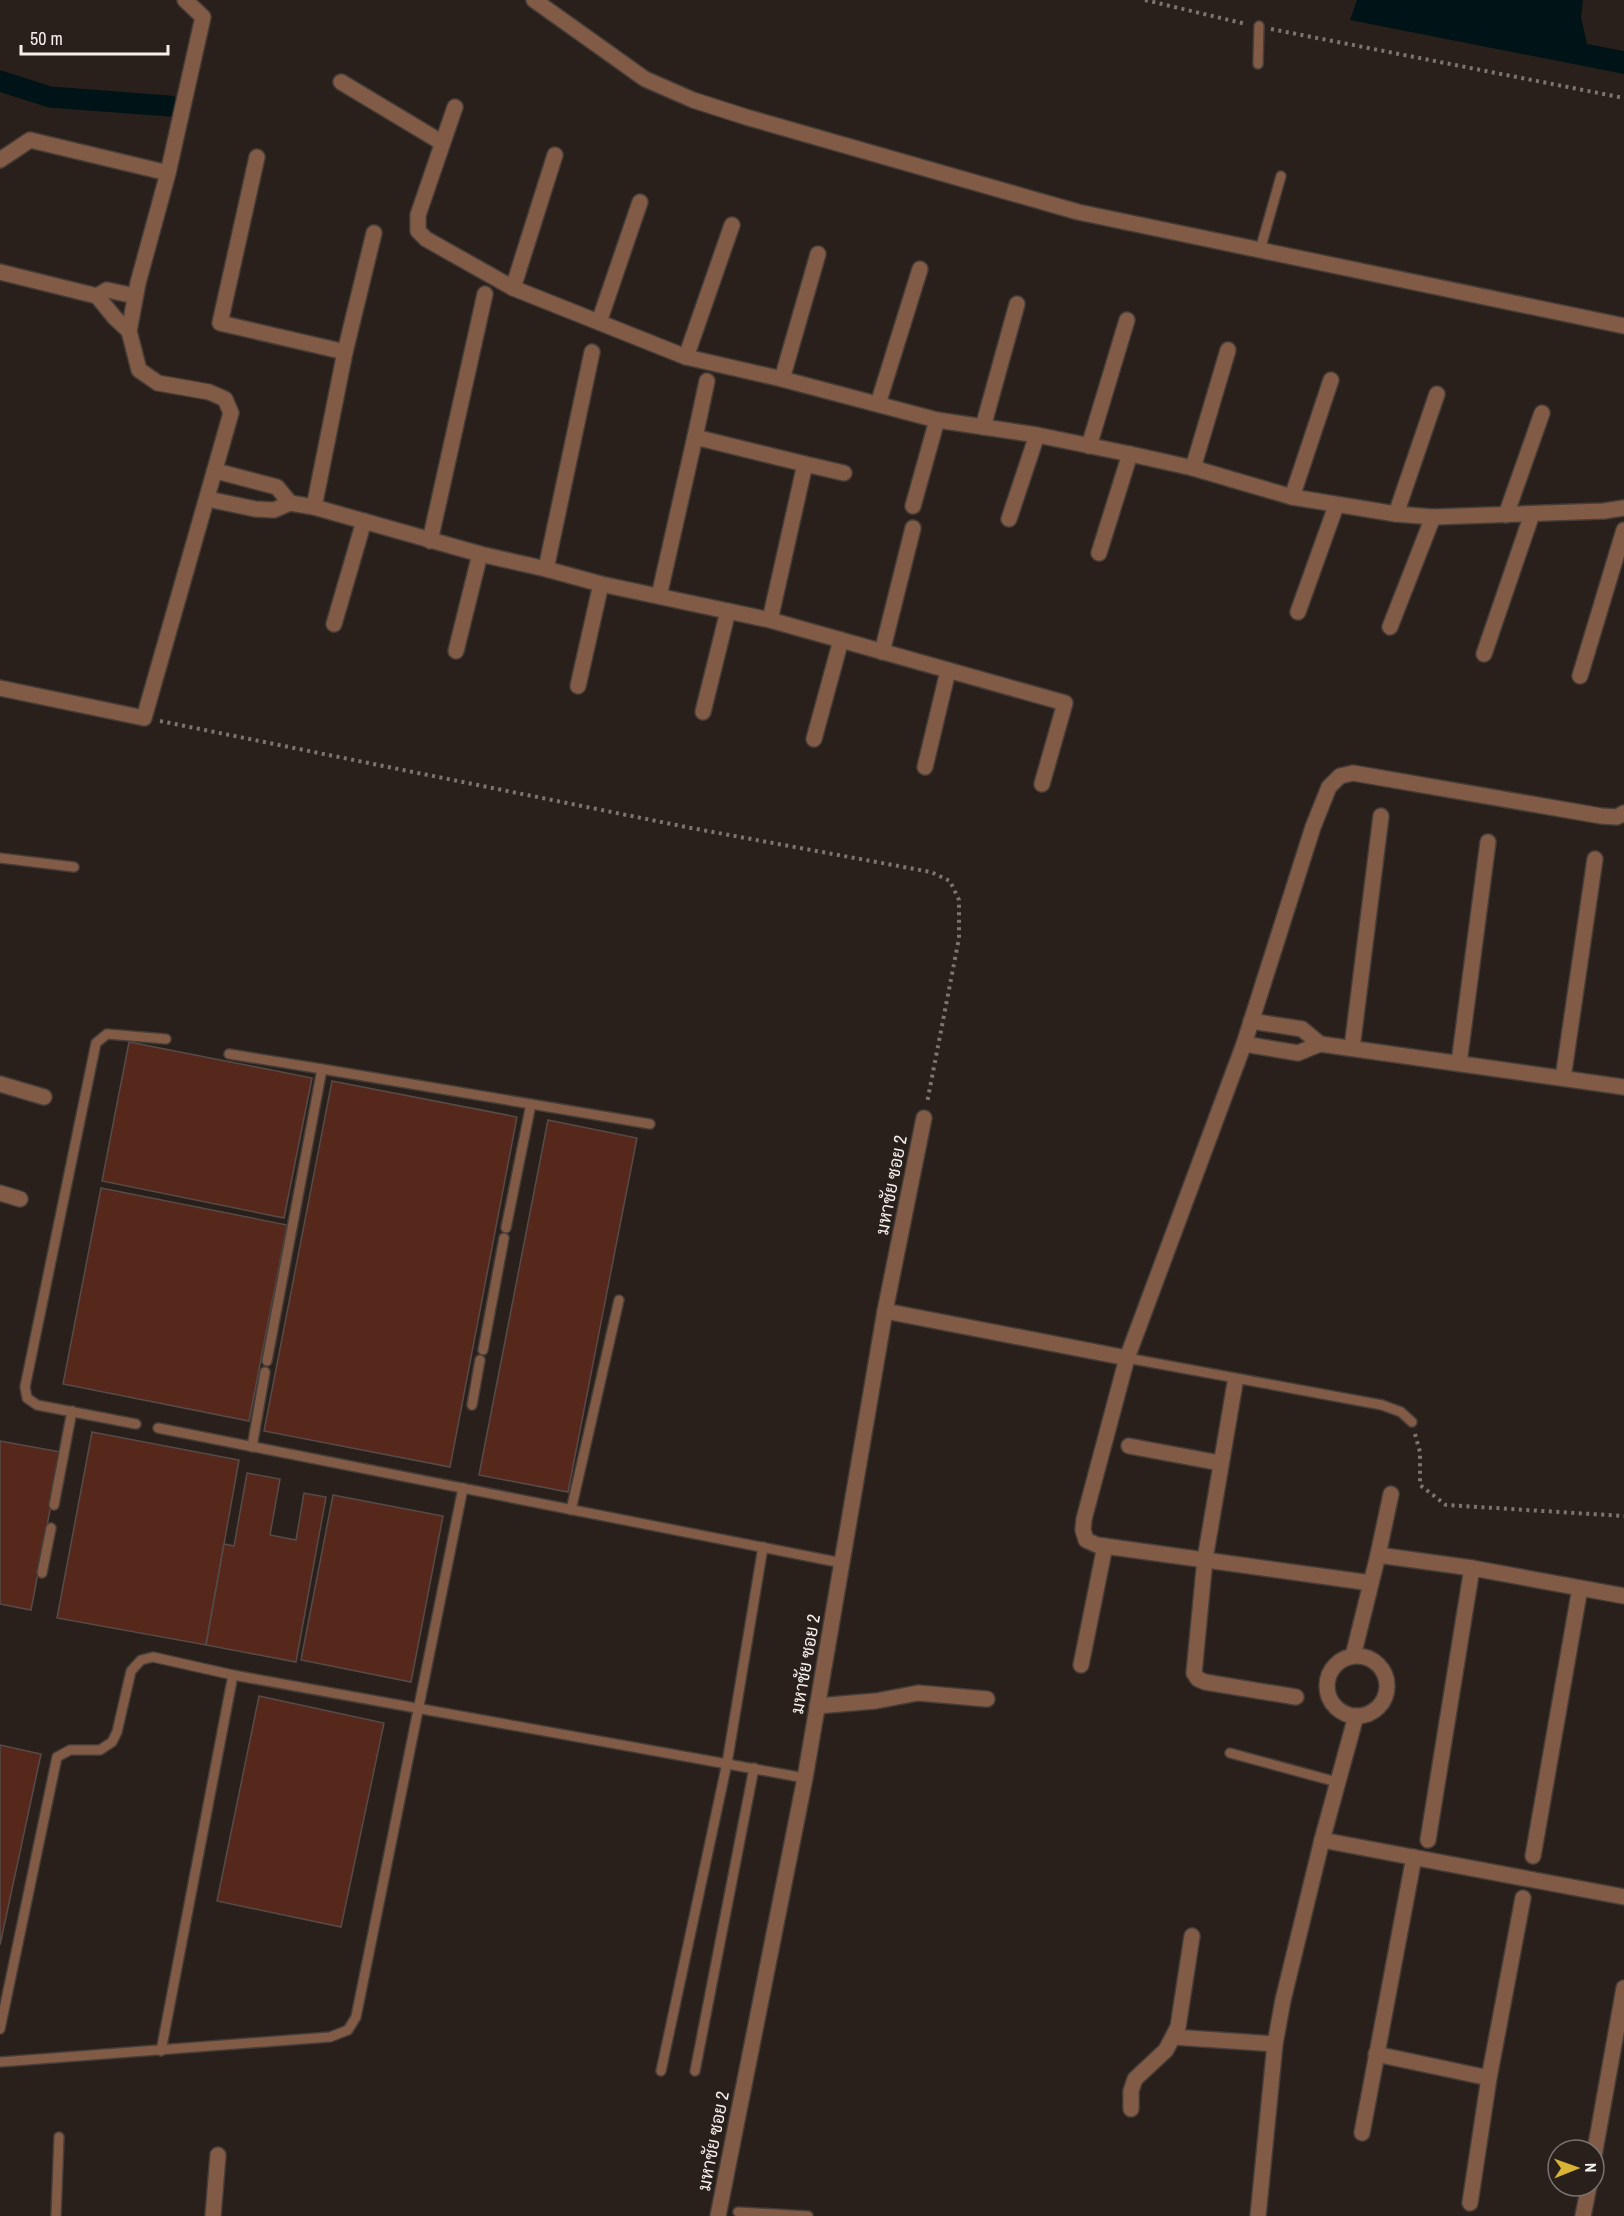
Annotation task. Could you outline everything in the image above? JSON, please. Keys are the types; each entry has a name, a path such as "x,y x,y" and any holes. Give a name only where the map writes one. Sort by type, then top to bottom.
{"street":[{"path":"0,688 144,718 216,471 231,413 225,399 209,392 158,383 139,370 129,331 135,296 168,173 203,18 185,0"},
{"path":"534,0 645,79 693,100 746,117 1078,212 1624,326"},
{"path":"341,82 441,142"},
{"path":"455,108 441,142 418,215 418,231 426,239 513,288 686,357 782,379 937,420 1037,435 1130,453 1292,497 1336,506 1433,517 1604,511 1624,507"},
{"path":"0,160 30,140 168,173"},
{"path":"513,288 555,155"},
{"path":"257,157 220,323 345,352"},
{"path":"599,322 640,202"},
{"path":"686,357 732,225"},
{"path":"315,507 345,352 374,233"},
{"path":"782,379 818,254"},
{"path":"878,404 920,269"},
{"path":"0,272 97,296 129,331"},
{"path":"97,296 107,290 135,296"},
{"path":"430,541 485,294"},
{"path":"982,427 1017,304"},
{"path":"1089,446 1127,320"},
{"path":"1192,468 1228,350"},
{"path":"546,569 592,352"},
{"path":"1292,497 1331,380"},
{"path":"659,596 707,381"},
{"path":"1396,514 1437,394"},
{"path":"1506,514 1542,413"},
{"path":"913,506 937,420"},
{"path":"1009,519 1037,435"},
{"path":"695,438 844,474"},
{"path":"1100,553 1130,453"},
{"path":"770,620 805,464"},
{"path":"216,471 277,487 290,503"},
{"path":"208,499 255,509 274,510 290,503 315,507 480,554 602,584 770,620 1065,703 1042,784"},
{"path":"1298,612 1336,506"},
{"path":"1604,511 1624,518"},
{"path":"1484,654 1532,514"},
{"path":"1390,627 1433,517"},
{"path":"334,624 364,521"},
{"path":"882,652 913,528"},
{"path":"1580,676 1624,530"},
{"path":"456,651 480,554"},
{"path":"578,686 602,584"},
{"path":"702,712 728,611"},
{"path":"813,739 841,640"},
{"path":"925,767 948,671"},
{"path":"1371,1583 1097,1545 1086,1540 1083,1530 1084,1519 1127,1358 1244,1044 1313,827 1329,787 1340,776 1353,773 1601,816 1617,817 1624,813"},
{"path":"1352,1048 1381,816"},
{"path":"1459,1063 1488,842"},
{"path":"1563,1078 1595,859"},
{"path":"1251,1021 1302,1029 1320,1044"},
{"path":"1244,1044 1298,1053 1320,1044 1624,1087"},
{"path":"0,1084 44,1098"},
{"name":"มหาชัย ซอย 2","path":"718,2216 805,1778 885,1311 924,1118"},
{"path":"0,1193 20,1199"},
{"path":"885,1311 1127,1358"},
{"path":"1235,1383 1205,1559 1194,1673 1198,1679 1205,1682 1296,1696"},
{"path":"1129,1446 1220,1463"},
{"path":"1353,1656 1391,1494"},
{"path":"1081,1665 1105,1546"},
{"path":"1378,1555 1472,1568 1624,1596"},
{"path":"1428,1840 1472,1568"},
{"path":"1533,1856 1580,1588"},
{"path":"1364,1656 1374,1661 1382,1669 1387,1690 1384,1701 1376,1710 1367,1715 1356,1716 1337,1709 1327,1692 1327,1682 1336,1664 1344,1658 1364,1656"},
{"path":"817,1707 876,1701 918,1693 987,1699"},
{"path":"1258,2216 1275,2044 1283,2000 1322,1840 1356,1716"},
{"path":"1322,1840 1624,1897"},
{"path":"1362,2133 1414,1857"},
{"path":"1470,2203 1489,2078 1523,1898"},
{"path":"1131,2109 1131,2091 1135,2079 1155,2062 1178,2027 1192,1936"},
{"path":"1597,2138 1624,1988"},
{"path":"1173,2037 1275,2044"},
{"path":"1376,2054 1489,2078"},
{"path":"213,2216 218,2155"},
{"path":"1583,2216 1587,2198"}],"lane":[{"path":"1258,27 1258,64"},
{"path":"1260,250 1281,176"},
{"path":"0,858 74,867"},
{"path":"136,1424 37,1405 27,1398 25,1387 96,1043 106,1034 166,1039"},
{"path":"229,1054 650,1124"},
{"path":"267,1360 322,1069"},
{"path":"506,1228 531,1104"},
{"path":"483,1350 504,1238"},
{"path":"571,1510 619,1300"},
{"path":"1127,1358 1382,1405 1401,1413 1412,1422"},
{"path":"472,1405 480,1360"},
{"path":"252,1447 265,1372"},
{"path":"54,1505 72,1412"},
{"path":"158,1428 842,1563"},
{"path":"0,2062 330,2037 348,2030 356,2018 463,1488"},
{"path":"42,1573 51,1528"},
{"path":"661,2071 727,1763 763,1547"},
{"path":"0,2029 57,1757 70,1749 100,1750 112,1742 117,1732 131,1671 141,1660 153,1657 233,1675 805,1778"},
{"path":"161,2050 233,1675"},
{"path":"1230,1753 1337,1782"},
{"path":"695,2071 754,1768"},
{"path":"56,2216 59,2137"},
{"path":"738,2212 808,2216"}],"path":[{"path":"1145,0 1258,27 1624,98"},
{"path":"144,718 681,826 931,872 950,881 959,900 959,938 924,1118"},
{"path":"1412,1422 1420,1452 1420,1485 1446,1505 1624,1516"}],"shaded area":[{"path":"1357,0 1583,0 1581,17 1587,44 1624,51 1624,74 1350,20"}],"building":[{"path":"129,1042 312,1078 284,1218 102,1181"},
{"path":"332,1081 517,1117 450,1467 264,1431"},
{"path":"548,1120 637,1138 568,1492 479,1475"},
{"path":"101,1188 287,1225 249,1421 63,1384"},
{"path":"92,1432 239,1460 206,1645 57,1618"},
{"path":"0,1441 61,1452 31,1610 0,1604"},
{"path":"247,1473 280,1479 270,1535 296,1540 304,1493 326,1497 296,1662 206,1645 224,1544 234,1546"},
{"path":"333,1495 443,1516 411,1682 301,1660"},
{"path":"259,1696 384,1723 341,1927 217,1901"},
{"path":"0,1745 41,1754 0,1945"}],"waterway":[{"path":"0,81 50,97 169,106"}]}
